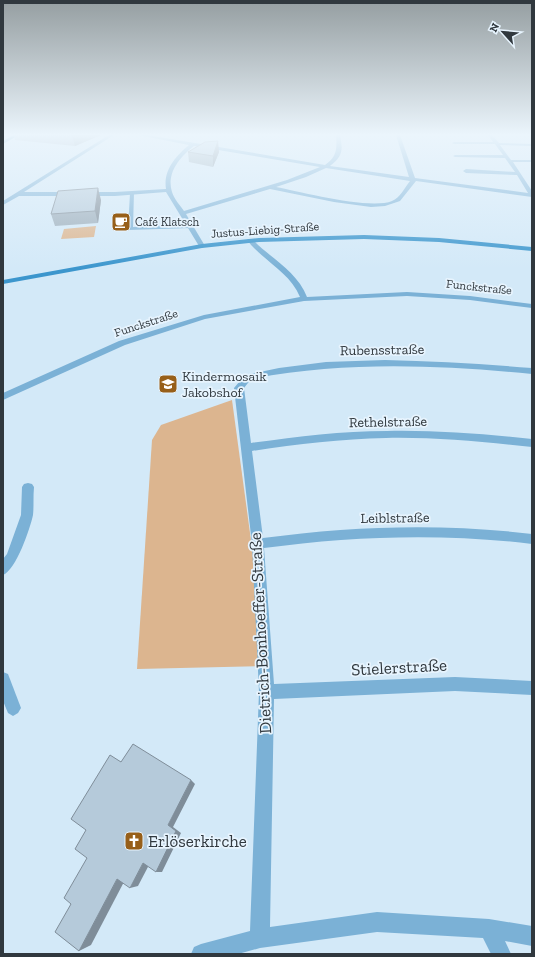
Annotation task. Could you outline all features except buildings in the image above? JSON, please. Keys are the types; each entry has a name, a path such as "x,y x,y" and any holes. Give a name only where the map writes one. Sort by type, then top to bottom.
{"main road":[{"name":"Justus-Liebig-Straße","path":"3,282 202,246 250,240 371,237 439,240 532,249"}],"street":[{"path":"3,203 41,180"},
{"path":"169,180 170,193 202,246"},
{"path":"183,213 207,204 293,180"},
{"path":"404,180 532,195"},
{"path":"270,187 321,198 382,205 395,202 413,181"},
{"path":"532,181 524,181 532,195"},
{"path":"17,194 132,193 169,190"},
{"path":"132,193 130,230 191,226"},
{"path":"250,240 258,249 276,262 296,283 304,299"},
{"name":"Funckstraße","path":"3,397 122,343 204,318 304,299 407,294 470,298 532,306"},
{"name":"Rubensstraße","path":"239,388 248,377 295,368 332,365 417,363 472,365 532,371"},
{"name":"Dietrich-Bonhoeffer-Straße","path":"239,388 258,544 267,692 260,938"},
{"name":"Rethelstraße","path":"246,448 313,438 366,435 433,435 532,443"},
{"path":"3,569 12,557 27,515 28,487"},
{"name":"Leiblstraße","path":"258,544 342,534 422,531 532,538"},
{"path":"3,679 13,708"},
{"name":"Stielerstraße","path":"267,692 455,684 532,688"},
{"path":"201,954 260,938 377,922 489,929 532,936"},
{"path":"489,929 501,954"}],"shaded area":[{"path":"96,226 94,237 61,239 64,229"},
{"path":"232,400 268,666 137,669 152,440 161,425"}],"place":[{"name":"Café Klatsch","path":"121,222"},
{"name":"Kindermosaik Jakobshof","path":"168,384"},
{"name":"Erlöserkirche","path":"134,841"}]}
